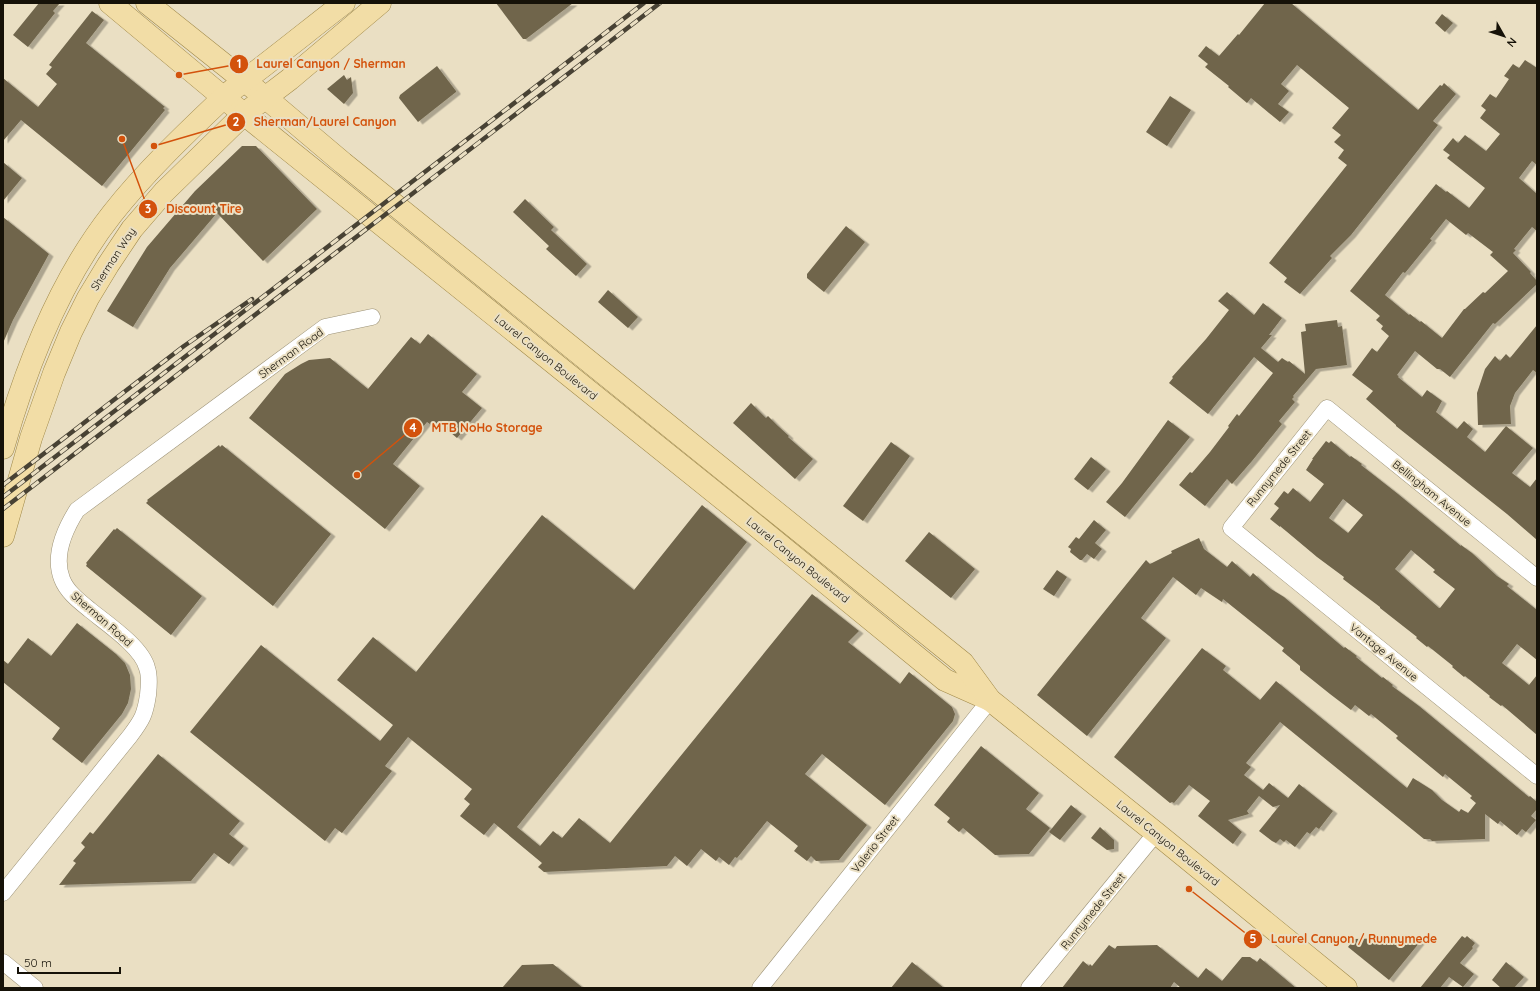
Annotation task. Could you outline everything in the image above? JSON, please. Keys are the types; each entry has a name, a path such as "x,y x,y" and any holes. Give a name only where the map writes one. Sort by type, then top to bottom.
{"main road":[{"name":"Laurel Canyon Boulevard","path":"110,3 224,98 945,680 990,700 1346,988"},
{"name":"Laurel Canyon Boulevard","path":"148,3 266,98 343,163 963,662 990,700"},
{"path":"3,448 31,362 53,313 87,251 112,214 144,176 224,98 344,3"},
{"name":"Sherman Way","path":"3,536 31,438 54,373 71,332 88,298 132,229 164,192 244,114 266,98 380,3"},
{"path":"704,484 718,464"}],"street":[{"name":"Sherman Road","path":"3,893 130,736 142,719 146,706 149,685 147,667 136,649 76,598 67,589 61,578 59,560 62,541 68,523 77,510 325,327 372,318"},
{"name":"Runnymede Street","path":"1231,528 1327,408"},
{"name":"Bellingham Avenue","path":"1327,408 1537,578"},
{"name":"Vantage Avenue","path":"1231,528 1537,776"},
{"name":"Valerio Street","path":"760,988 990,700"},
{"name":"Runnymede Street","path":"1029,988 1156,833"},
{"path":"3,962 35,988"}],"building":[{"path":"39,3 60,3 53,11 55,13 28,47 13,35"},
{"path":"496,3 573,3 526,39 523,39"},
{"path":"1265,3 1291,3 1418,110 1440,85 1442,86 1444,83 1456,94 1433,121 1438,125 1351,235 1330,256 1332,258 1300,294 1284,282 1287,278 1269,263 1347,165 1338,158 1344,150 1334,142 1341,135 1332,128 1349,108 1297,65 1281,84 1289,91 1278,104 1289,112 1280,122 1251,98 1247,103 1205,67 1208,64 1198,56 1206,46 1219,56 1238,34 1239,35"},
{"path":"92,11 104,20 86,43 165,107 163,108 165,110 102,186 21,120 3,141 3,78 38,107 57,84 46,74 52,67 49,65"},
{"path":"1442,14 1453,23 1445,32 1435,23"},
{"path":"1525,60 1537,68 1537,165 1532,161 1519,178 1537,194 1537,231 1532,227 1514,249 1516,250 1513,253 1531,272 1530,273 1537,281 1537,284 1495,324 1493,323 1450,377 1440,369 1437,369 1415,351 1397,375 1422,397 1427,390 1442,401 1436,412 1457,429 1464,421 1473,429 1467,437 1485,452 1506,426 1533,448 1512,473 1530,487 1537,478 1537,540 1507,514 1396,426 1366,399 1373,391 1352,375 1372,348 1377,352 1389,336 1381,329 1383,326 1376,320 1380,316 1350,291 1436,184 1469,208 1485,188 1447,158 1450,155 1443,150 1453,138 1458,143 1465,135 1486,151 1500,134 1480,118 1486,110 1481,106 1490,94 1496,98 1509,79 1504,76 1513,64 1519,68","holes":["1446,219 1466,235 1468,233 1493,252 1490,255 1508,271 1485,293 1483,292 1464,309 1442,338 1421,321 1420,322 1410,314 1409,315 1385,295 1403,272 1405,273 1432,240 1430,239"]},
{"path":"437,66 456,92 418,122 399,98 400,95"},
{"path":"344,75 347,80 351,77 353,93 344,104 327,89"},
{"path":"1170,96 1191,110 1167,146 1146,132"},
{"path":"242,146 256,146 317,209 263,261 217,213 170,268 133,327 107,311 147,247 195,191"},
{"path":"3,162 22,178 3,201"},
{"path":"525,199 554,227 551,230 587,264 576,276 546,249 549,246 513,212"},
{"path":"3,217 49,254 13,320 3,343"},
{"path":"846,226 865,242 824,292 807,278 807,274"},
{"path":"608,290 638,317 628,328 598,302"},
{"path":"1227,292 1254,315 1263,303 1282,318 1269,335 1272,335 1261,348 1278,362 1282,358 1288,362 1289,361 1305,374 1301,332 1306,331 1305,324 1337,320 1338,327 1342,326 1347,365 1316,369 1293,396 1294,397 1292,399 1295,402 1279,421 1282,424 1232,484 1227,479 1205,506 1179,485 1190,472 1192,473 1210,452 1237,414 1239,416 1273,373 1254,357 1208,414 1169,383 1173,378 1172,377 1206,339 1229,310 1218,301"},
{"path":"1537,325 1537,373 1533,370 1515,393 1510,406 1511,424 1478,425 1477,393 1485,369 1495,356 1500,361 1506,354 1510,358"},
{"path":"428,334 477,374 462,392 482,408 457,438 438,422 434,427 427,422 393,464 420,486 385,529 249,418 285,374 309,360 330,358 368,389 411,337 420,344"},
{"path":"751,403 766,418 768,416 789,436 788,437 813,459 795,479 733,423"},
{"path":"1168,420 1190,437 1125,517 1106,502 1122,483"},
{"path":"1326,441 1329,443 1331,441 1350,457 1351,456 1362,464 1361,465 1461,546 1472,553 1497,576 1509,584 1507,586 1537,610 1537,660 1517,644 1502,663 1529,685 1537,675 1537,735 1502,705 1501,706 1489,697 1490,696 1465,676 1464,677 1452,667 1453,666 1428,646 1427,647 1380,607 1343,579 1344,577 1270,519 1279,508 1274,504 1284,491 1288,494 1293,488 1310,502 1324,484 1306,470 1312,459","holes":["1343,499 1363,515 1348,533 1329,518","1411,550 1435,570 1433,572 1455,589 1440,608 1395,569"]},
{"path":"891,442 910,456 863,521 843,506"},
{"path":"219,445 220,447 222,445 331,534 273,606 146,503 148,501 147,500"},
{"path":"1091,457 1106,469 1088,490 1074,479"},
{"path":"702,505 747,542 517,827 540,846 553,831 562,838 579,818 610,843 812,594 859,631 848,642 900,684 909,672 952,707 955,714 953,721 885,805 822,754 805,774 867,825 839,860 816,861 811,856 807,861 794,851 798,846 767,821 737,858 735,857 729,865 719,857 716,861 701,849 687,866 675,856 667,866 544,872 538,867 542,863 494,823 484,835 460,816 470,804 464,799 472,789 408,737 385,766 392,771 342,833 335,828 325,841 190,732 261,645 380,741 393,725 337,680 373,637 416,672 542,515 634,590"},
{"path":"1094,520 1106,530 1095,543 1102,549 1094,559 1087,554 1082,560 1080,560 1070,552 1071,549 1068,547 1076,537 1079,539"},
{"path":"117,528 202,596 171,635 86,566 86,563 114,529 115,530"},
{"path":"929,532 975,569 951,598 905,561"},
{"path":"1199,538 1204,549 1227,567 1232,561 1250,577 1253,573 1271,589 1284,597 1344,648 1345,647 1357,656 1356,657 1393,685 1392,686 1419,706 1537,802 1537,809 1531,816 1536,820 1526,832 1522,829 1517,835 1500,821 1498,824 1485,814 1485,839 1432,841 1430,839 1424,839 1280,722 1246,763 1251,767 1244,775 1263,790 1269,783 1288,798 1299,784 1333,811 1319,829 1316,827 1310,834 1307,832 1295,847 1286,840 1284,842 1280,839 1276,843 1259,831 1280,805 1273,807 1259,796 1247,811 1249,814 1228,820 1242,832 1233,844 1198,816 1210,801 1189,785 1174,803 1170,803 1114,757 1202,648 1226,666 1223,670 1260,700 1276,681 1407,788 1413,778 1432,790 1442,800 1459,812 1461,809 1468,813 1476,803 1470,798 1472,796 1445,774 1443,777 1398,740 1396,738 1398,736 1371,714 1369,716 1355,705 1351,710 1300,670 1300,666 1282,651 1284,648 1223,599 1222,602 1201,588 1196,595 1173,577 1141,618 1166,638 1087,736 1037,695 1146,560 1150,564 1172,553 1171,551"},
{"path":"1057,570 1067,577 1054,596 1043,589"},
{"path":"77,623 125,663 130,675 131,689 128,703 122,714 82,763 52,739 60,728 3,682 3,660 8,664 28,638 51,656"},
{"path":"981,746 1039,793 1026,809 1050,828 1029,854 995,855 963,828 959,832 947,822 950,818 934,805"},
{"path":"158,754 240,821 229,834 244,846 229,864 214,853 191,881 59,885 76,863 73,861 85,847 81,843 90,832 93,834"},
{"path":"1071,805 1082,814 1060,840 1049,832"},
{"path":"1100,827 1114,840 1114,849 1107,850 1091,838"},
{"path":"1462,936 1465,938 1467,936 1475,943 1472,947 1473,948 1460,963 1474,974 1463,987 1449,977 1440,988 1420,988"},
{"path":"1424,937 1389,980 1348,947 1354,939"},
{"path":"1109,945 1115,949 1117,946 1157,945 1198,978 1206,968 1222,981 1242,957 1250,957 1257,962 1260,958 1296,988 1181,988 1174,982 1170,988 1062,988 1083,961 1089,966 1090,964 1092,966"},
{"path":"912,962 944,988 891,988"},
{"path":"1506,962 1524,977 1514,988 1501,988 1492,980"},
{"path":"553,964 583,988 502,988 522,965"}],"railway":[{"path":"3,497 644,3"},
{"path":"3,509 660,3"},
{"path":"3,485 184,346 252,299"}],"place":[{"name":"Laurel Canyon / Sherman","path":"179,75"},
{"name":"Discount Tire","path":"122,139"},
{"name":"Sherman/Laurel Canyon","path":"154,146"},
{"name":"MTB NoHo Storage","path":"357,475"},
{"name":"Laurel Canyon / Runnymede","path":"1189,889"}]}
